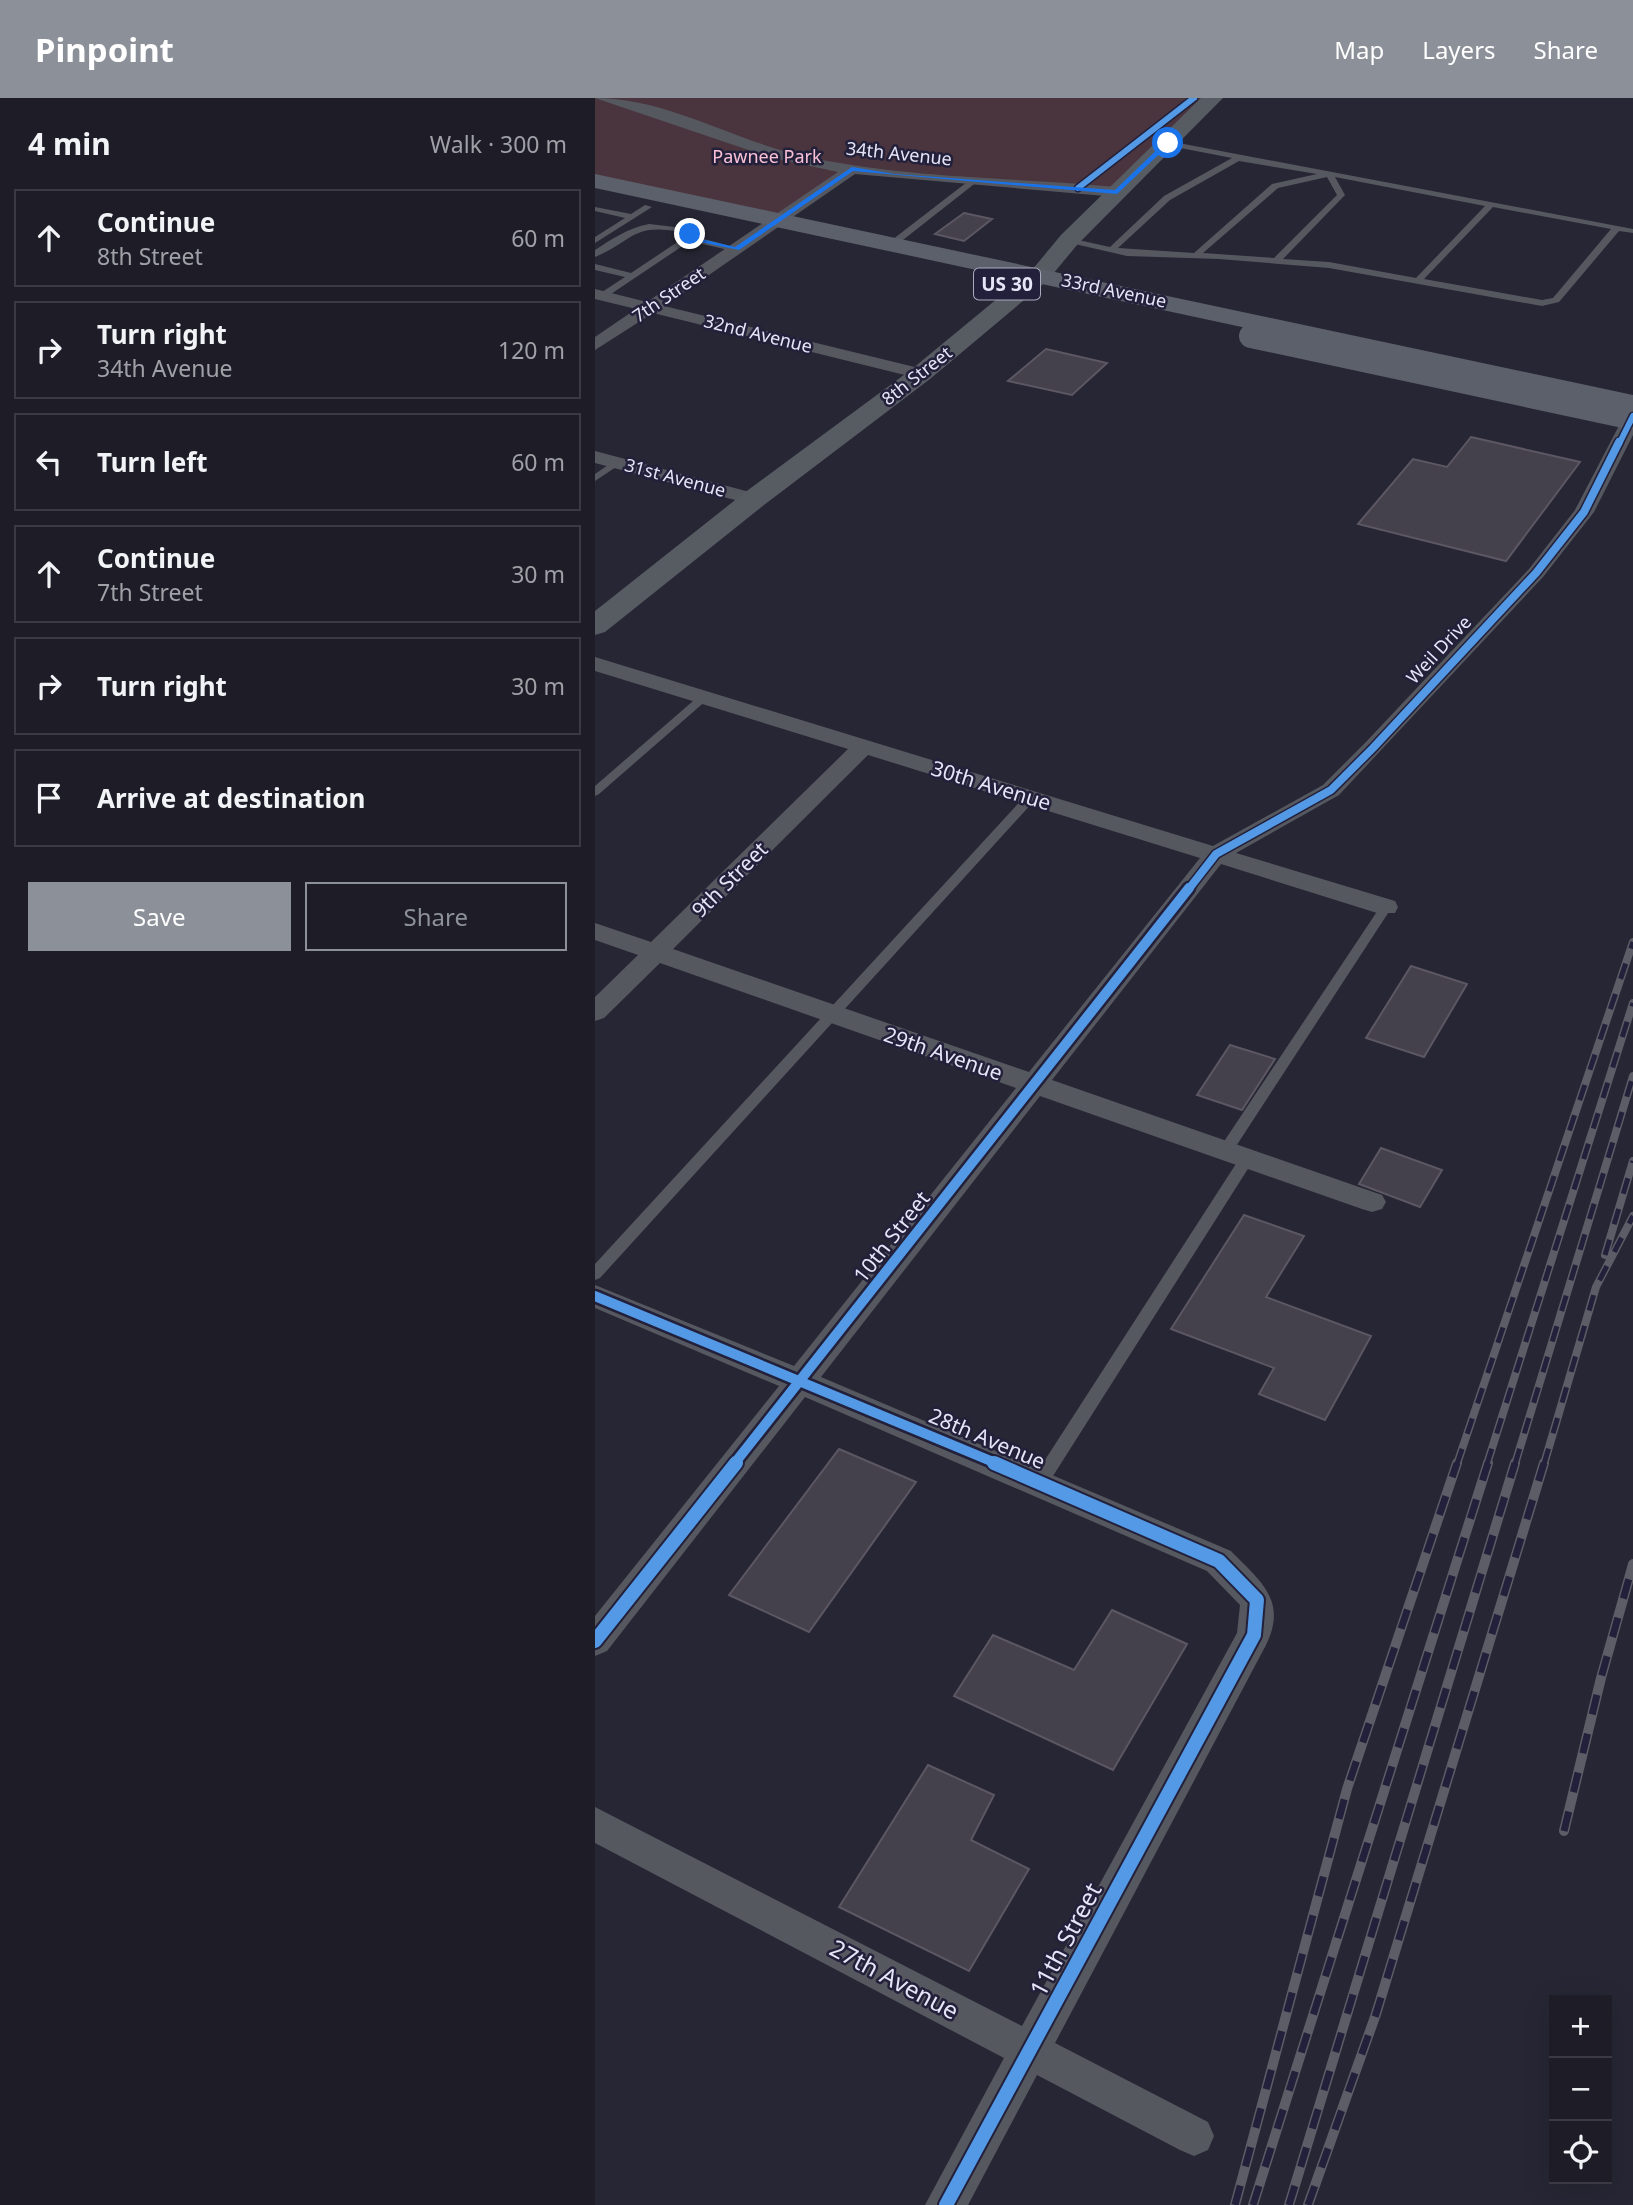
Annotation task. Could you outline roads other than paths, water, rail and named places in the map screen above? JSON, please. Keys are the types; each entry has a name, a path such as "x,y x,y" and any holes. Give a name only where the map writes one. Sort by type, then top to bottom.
{"highway":[{"name":"33rd Avenue","path":"595,181 771,226 1256,330 1633,417"},
{"name":"33rd Avenue","path":"595,196 639,218 771,226 891,245 1032,281"},
{"name":"33rd Avenue","path":"1256,330 1633,403"}],"main road":[{"name":"8th Street","path":"595,626 754,499 921,374 1032,281 1069,240 1213,98"}],"street":[{"name":"34th Avenue","path":"602,98 769,152 852,169 1117,192"},
{"name":"7th Street","path":"595,345 852,169"},
{"name":"32nd Avenue","path":"599,295 921,374"},
{"name":"Weil Drive","path":"1216,854 1331,790 1373,748 1536,573 1584,512 1633,417"},
{"name":"31st Avenue","path":"595,457 754,499"},
{"name":"30th Avenue","path":"595,664 1387,907"},
{"name":"9th Street","path":"595,1012 864,746"},
{"name":"10th Street","path":"595,1642 802,1383 1216,854"},
{"name":"29th Avenue","path":"595,931 1235,1157 1372,1202"},
{"name":"28th Avenue","path":"595,1296 1040,1482 1219,1561 1257,1600 1254,1635 1222,1693"},
{"name":"11th Street","path":"946,2205 1222,1693"},
{"name":"27th Avenue","path":"595,1824 1194,2136"}],"lane":[{"path":"1168,143 1633,231"},
{"path":"1112,249 1167,198 1238,158"},
{"path":"1195,256 1275,186 1329,174"},
{"path":"1278,259 1341,195 1329,174"},
{"path":"891,245 975,181"},
{"path":"1418,281 1491,204"},
{"path":"595,209 689,231 689,239"},
{"path":"595,241 639,218"},
{"path":"595,254 633,229 639,218"},
{"path":"1069,240 1138,254 1278,259 1542,303 1556,300 1617,228"},
{"path":"595,232 606,234"},
{"path":"599,295 689,239 737,249"},
{"path":"595,267 632,276"},
{"path":"595,478 617,463"},
{"path":"595,792 704,696"},
{"path":"595,1274 1030,798"},
{"path":"1040,1482 1387,907"}],"railway":[{"path":"1457,1464 1633,942"},
{"path":"1487,1464 1633,1003"},
{"path":"1515,1464 1633,1076"},
{"path":"1605,1255 1633,1161"},
{"path":"1544,1464 1596,1287 1633,1216"},
{"path":"1235,2205 1347,1789 1457,1463"},
{"path":"1253,2205 1488,1463"},
{"path":"1289,2205 1515,1463"},
{"path":"1308,2205 1376,2014 1544,1463"},
{"path":"1564,1831 1601,1678 1633,1564"}],"park label":[{"name":"Pawnee Park","path":"767,157"}]}
